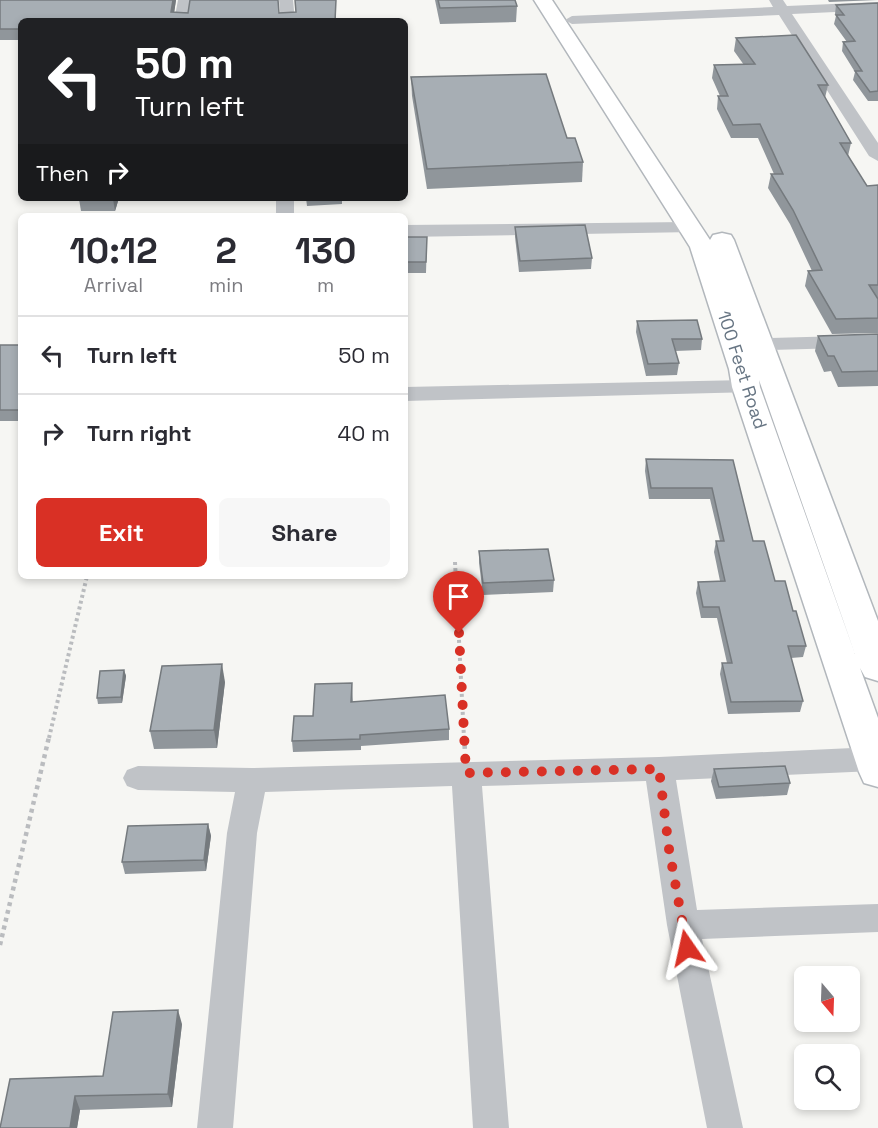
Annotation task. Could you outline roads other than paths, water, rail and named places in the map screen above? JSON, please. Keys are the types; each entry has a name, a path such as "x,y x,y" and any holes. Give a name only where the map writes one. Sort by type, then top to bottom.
{"street":[{"path":"182,18 185,0"},
{"path":"286,0 288,18"},
{"name":"100 Feet Road","path":"543,0 687,228 702,247 748,345 878,668"},
{"path":"566,10 779,5 878,6"},
{"path":"779,5 877,153"},
{"name":"100 Feet Road","path":"566,10 725,244 748,345 746,387 876,766"},
{"path":"408,231 687,228"},
{"path":"748,345 878,341"},
{"path":"408,394 746,387"},
{"path":"138,778 252,780 466,773 876,766"},
{"path":"659,769 683,925 725,1128"},
{"path":"466,773 491,1128"},
{"path":"215,1128 242,833 252,780"},
{"path":"683,925 878,918"}]}
